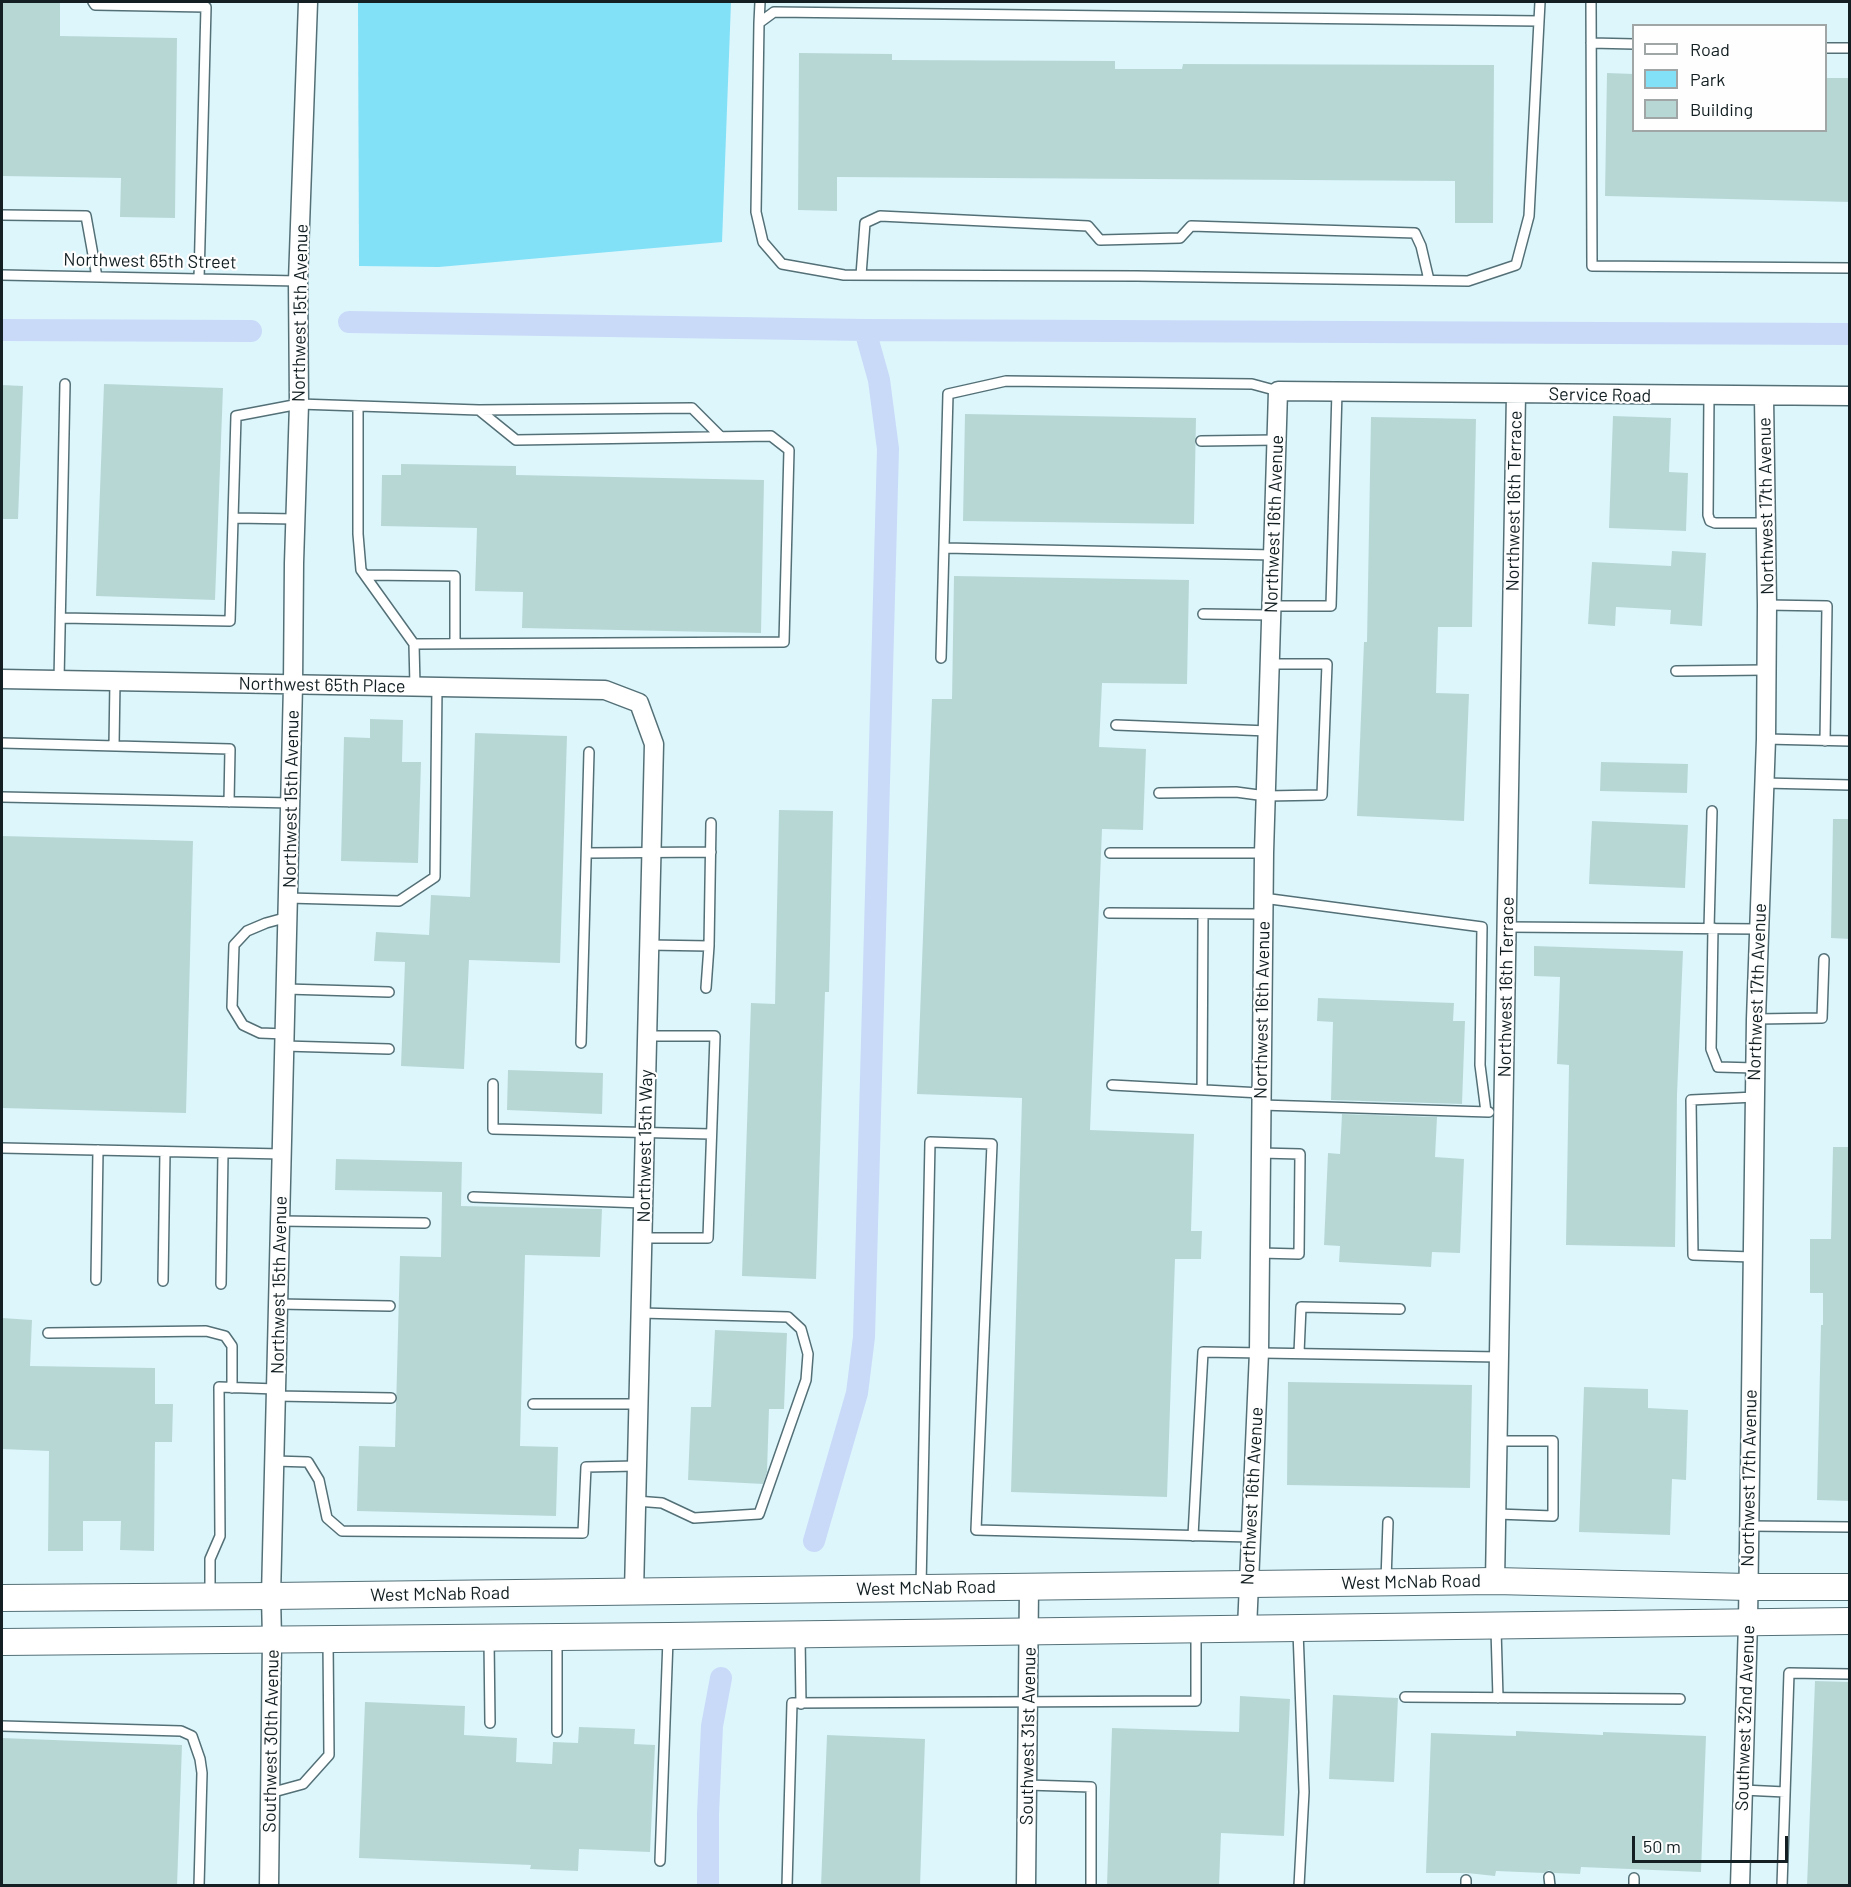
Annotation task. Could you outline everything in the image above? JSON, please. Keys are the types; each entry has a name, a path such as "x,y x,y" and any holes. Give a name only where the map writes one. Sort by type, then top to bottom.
{"main road":[{"name":"West McNab Road","path":"2,1598 1495,1581 1850,1587"},
{"path":"2,1642 800,1635 1850,1621"}],"street":[{"name":"Northwest 15th Avenue","path":"271,1596 291,803 294,563 299,404 298,281 308,2"},
{"name":"Service Road","path":"1278,391 1850,396"},
{"name":"Northwest 16th Avenue","path":"1247,1629 1259,1352 1264,853 1278,391"},
{"name":"Northwest 16th Terrace","path":"1495,1581 1499,1357 1495,1112 1507,927 1516,394"},
{"name":"Northwest 17th Avenue","path":"1748,1587 1755,1019 1766,740 1764,397"},
{"name":"Northwest 65th Place","path":"2,679 605,690 639,703"},
{"name":"Northwest 15th Way","path":"634,1592 654,744 639,703"},
{"name":"Southwest 31st Avenue","path":"1026,1886 1029,1587"},
{"name":"Southwest 32nd Avenue","path":"1740,1886 1748,1587"},
{"name":"Southwest 30th Avenue","path":"269,1886 271,1596"}],"lane":[{"path":"93,2 95,5 207,7 199,279"},
{"path":"760,2 756,212 763,242 782,264 844,275 1137,276 1468,281 1516,265 1529,216 1539,2"},
{"path":"1591,2 1592,266 1850,268"},
{"path":"759,23 774,12 1539,21"},
{"path":"1592,44 1632,44"},
{"path":"1827,48 1850,48"},
{"path":"2,215 86,216 97,277"},
{"path":"861,275 865,223 880,216 1088,226 1100,240 1180,238 1191,226 1415,233 1421,246 1429,280"},
{"name":"Northwest 65th Street","path":"2,275 298,281"},
{"path":"941,658 948,394 1006,381 1252,384 1278,391"},
{"path":"59,680 65,384"},
{"path":"1203,614 1330,606 1337,391"},
{"path":"1709,396 1708,515 1710,520 1766,523"},
{"path":"61,618 230,621 236,416 299,404 479,410 692,408 721,437"},
{"path":"358,406 357,534 361,570 414,644 415,686"},
{"path":"414,644 784,642 789,450 771,436 516,440 479,410"},
{"path":"1201,441 1277,440"},
{"path":"234,518 296,519"},
{"path":"945,548 1273,555"},
{"path":"365,575 455,576 455,644"},
{"path":"1767,605 1827,606 1825,741"},
{"path":"1159,793 1236,792 1266,796 1322,795 1327,664 1270,664"},
{"path":"1676,671 1766,670"},
{"path":"114,746 115,681"},
{"path":"288,898 399,901 435,877 437,686"},
{"path":"1116,725 1268,731"},
{"path":"1766,740 1850,741"},
{"path":"2,743 230,749 229,802"},
{"path":"581,1043 589,752"},
{"path":"1764,783 1850,785"},
{"path":"2,797 291,803"},
{"path":"1712,811 1711,1049 1718,1066 1755,1068"},
{"path":"706,988 711,823"},
{"path":"586,853 711,852"},
{"path":"1110,853 1264,853"},
{"path":"1109,913 1203,914 1263,906 1482,927 1480,1065 1495,1112 1261,1099 1202,1090 1112,1085"},
{"path":"1202,1090 1203,914"},
{"path":"288,917 266,922 247,931 234,945 232,1007 243,1024 260,1033 285,1040 389,1049"},
{"path":"1507,927 1759,929"},
{"path":"649,945 709,946"},
{"path":"1755,1019 1822,1018 1824,959"},
{"path":"286,989 389,992"},
{"path":"643,1238 708,1238 715,1036 647,1036"},
{"path":"493,1084 493,1129 711,1134"},
{"path":"1752,1257 1693,1255 1691,1100 1755,1097"},
{"path":"921,1588 930,1142 992,1144 976,1530 1250,1537"},
{"path":"2,1148 282,1154"},
{"path":"96,1280 98,1150"},
{"path":"163,1281 165,1152"},
{"path":"221,1284 223,1153"},
{"path":"1260,1253 1299,1254 1300,1154 1261,1153"},
{"path":"473,1197 643,1203"},
{"path":"280,1221 425,1223"},
{"path":"278,1304 390,1306"},
{"path":"1299,1353 1301,1307 1400,1309"},
{"path":"636,1502 662,1503 694,1518 759,1514 806,1380 808,1354 801,1329 788,1317 641,1313"},
{"path":"48,1333 206,1331 225,1336 232,1346 232,1388"},
{"path":"1193,1536 1203,1352 1499,1357"},
{"path":"210,1596 210,1559 220,1536 219,1388 391,1398"},
{"path":"533,1404 639,1404"},
{"path":"1497,1514 1553,1516 1553,1441 1498,1441"},
{"path":"274,1461 308,1462 320,1480 327,1518 342,1531 583,1533 586,1467 637,1466"},
{"path":"1386,1583 1388,1522"},
{"path":"1749,1526 1850,1527"},
{"path":"1496,1626 1498,1698"},
{"path":"1298,1628 1304,1792 1299,1886"},
{"path":"787,1886 792,1704 1196,1701 1196,1630"},
{"path":"800,1635 801,1704"},
{"path":"660,1861 669,1636"},
{"path":"489,1637 490,1723"},
{"path":"557,1637 557,1732"},
{"path":"270,1793 303,1784 329,1755 328,1638"},
{"path":"1782,1886 1789,1673 1850,1674"},
{"path":"1405,1698 1680,1699"},
{"path":"2,1726 181,1731 192,1736 202,1773 199,1886"},
{"path":"1027,1785 1091,1787 1091,1886"},
{"path":"1743,1790 1785,1791"}],"green space":[{"path":"358,2 731,2 722,242 439,267 359,266"}],"building":[{"path":"2,2 60,2 60,36 177,38 175,218 120,217 121,178 2,176"},
{"path":"799,53 892,54 892,60 1115,61 1115,69 1182,69 1183,64 1494,65 1493,223 1455,223 1455,181 837,177 837,211 798,210"},
{"path":"1607,73 1632,74 1632,132 1827,132 1827,78 1850,78 1850,202 1605,196"},
{"path":"104,384 223,388 215,600 96,596"},
{"path":"2,385 23,386 18,519 2,519"},
{"path":"965,414 1196,418 1194,524 963,521"},
{"path":"1613,416 1671,418 1669,472 1688,473 1686,531 1609,528"},
{"path":"1371,417 1476,419 1472,627 1438,627 1436,693 1469,694 1464,821 1357,816 1364,642 1367,642"},
{"path":"401,464 516,466 516,475 764,480 761,633 522,628 523,592 475,591 477,528 381,526 382,475 401,475"},
{"path":"1672,551 1706,553 1702,626 1670,624 1671,610 1616,607 1615,626 1588,624 1592,562 1671,566"},
{"path":"954,576 1189,580 1187,684 1102,683 1099,747 1146,749 1143,830 1102,829 1090,1130 1194,1134 1191,1231 1202,1231 1201,1259 1175,1259 1167,1497 1011,1492 1022,1098 917,1094 932,699 952,699"},
{"path":"370,719 403,720 402,762 421,762 418,863 341,861 344,737 370,738"},
{"path":"475,733 567,736 560,963 469,960 464,1069 401,1066 405,962 374,961 376,932 429,935 431,895 470,897"},
{"path":"1601,762 1688,764 1687,793 1600,791"},
{"path":"779,810 833,811 829,992 825,992 816,1279 742,1276 751,1003 775,1004"},
{"path":"1833,819 1850,819 1850,939 1831,938"},
{"path":"1592,821 1688,825 1685,888 1589,884"},
{"path":"2,836 193,841 186,1113 2,1108"},
{"path":"1534,946 1683,951 1677,1095 1675,1247 1566,1245 1569,1065 1557,1064 1560,977 1534,976"},
{"path":"1318,998 1454,1003 1453,1021 1465,1021 1462,1104 1331,1100 1333,1022 1317,1021"},
{"path":"508,1070 603,1073 602,1114 507,1110"},
{"path":"1342,1114 1437,1117 1435,1157 1464,1159 1460,1253 1432,1252 1431,1267 1339,1262 1340,1246 1324,1245 1328,1153 1340,1154"},
{"path":"1833,1147 1850,1147 1850,1501 1817,1500 1823,1293 1810,1293 1810,1239 1831,1239"},
{"path":"336,1159 462,1162 461,1206 602,1209 600,1257 525,1255 520,1446 558,1447 556,1516 357,1511 359,1446 395,1447 400,1256 441,1257 442,1192 335,1190"},
{"path":"2,1318 32,1320 30,1366 155,1368 155,1404 173,1404 172,1442 155,1442 154,1551 120,1550 121,1521 83,1521 83,1551 48,1551 49,1451 2,1449"},
{"path":"715,1330 787,1333 784,1409 769,1409 767,1472 763,1484 688,1480 691,1407 711,1407"},
{"path":"1288,1382 1472,1385 1470,1488 1287,1485"},
{"path":"1584,1387 1648,1389 1648,1408 1688,1410 1686,1480 1672,1479 1670,1535 1579,1532"},
{"path":"1815,1681 1850,1682 1850,1886 1807,1886"},
{"path":"1333,1695 1398,1698 1394,1782 1329,1779"},
{"path":"1240,1696 1290,1699 1284,1836 1221,1833 1219,1886 1107,1886 1112,1728 1239,1732"},
{"path":"365,1702 465,1706 464,1735 517,1738 516,1762 552,1764 553,1742 578,1743 579,1727 635,1729 634,1744 655,1745 650,1852 579,1849 578,1871 530,1869 531,1865 359,1858"},
{"path":"1516,1731 1706,1736 1701,1872 1581,1867 1580,1874 1554,1873 1549,1870 1544,1873 1496,1871 1495,1876 1426,1873 1431,1733 1516,1736"},
{"path":"827,1735 925,1739 920,1886 821,1886"},
{"path":"2,1738 182,1745 177,1886 2,1886"}],"waterway":[{"path":"349,322 865,330 1850,334"},
{"path":"2,330 251,331"},
{"path":"814,1541 857,1393 864,1337 888,449 879,380 865,330"},
{"path":"708,1886 712,1726 721,1678"}]}
